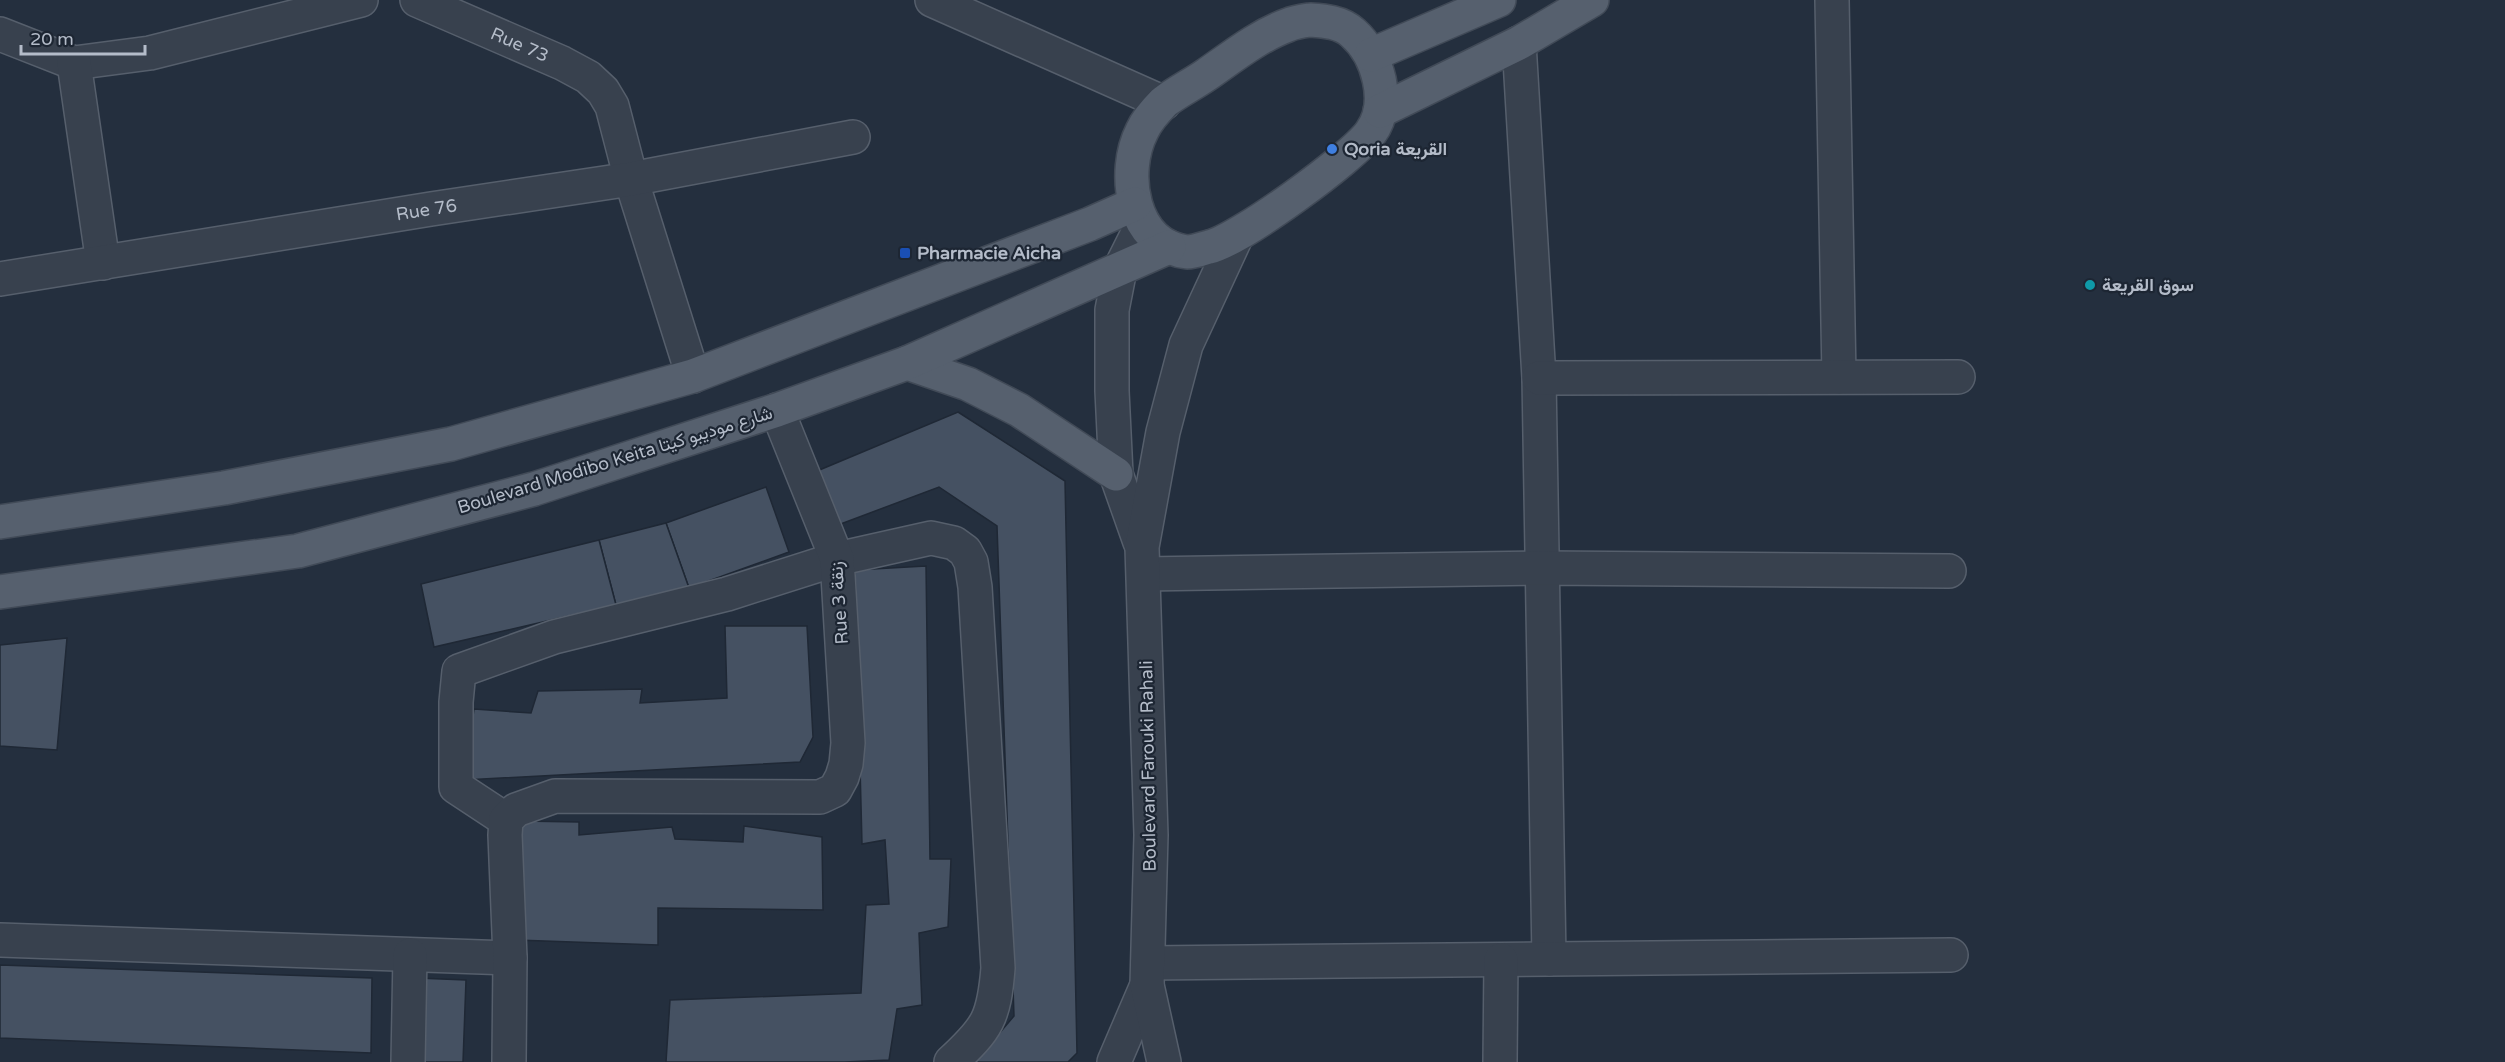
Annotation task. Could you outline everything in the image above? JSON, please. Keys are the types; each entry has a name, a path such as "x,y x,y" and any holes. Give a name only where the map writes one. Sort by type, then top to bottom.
{"main road":[{"path":"1371,55 1499,0"},
{"path":"1380,111 1519,43 1592,0"},
{"path":"1313,10 1352,32 1371,55 1380,82 1380,111 1372,132 1342,160 1237,235 1215,246 1189,252 1169,247 1152,236 1139,213 1131,160 1142,129 1164,103 1253,44 1313,10"},
{"path":"0,522 224,488 451,444 693,376 1090,224 1139,213"},
{"name":"Boulevard Modibo Keita شارع موديبو كيتا","path":"0,592 298,550 534,489 777,410 907,363 1169,247"},
{"path":"907,363 968,384 1019,410 1116,474"}],"street":[{"path":"0,34 74,63 150,53 361,0"},
{"name":"Rue 73","path":"417,0 562,63 588,77 603,91 612,105 631,179"},
{"path":"932,0 1164,103"},
{"path":"1832,0 1839,377"},
{"path":"1519,43 1539,378 1549,959"},
{"path":"74,63 103,263"},
{"name":"Rue 76","path":"0,279 631,179 853,137"},
{"path":"631,179 693,376"},
{"name":"Boulevard Farouki Rahali","path":"1139,213 1120,269 1112,310 1112,391 1116,474 1143,560"},
{"name":"Boulevard Farouki Rahali","path":"1164,1062 1147,974 1151,835 1143,560 1163,432 1186,345 1237,235"},
{"path":"1539,378 1958,377"},
{"name":"Rue 3 زنقة","path":"506,820 516,810 555,796 820,797 835,790 842,777 847,753 837,559 777,410"},
{"path":"509,1062 510,958 506,820 456,787 457,677 459,671 554,637 727,594 837,559 931,538 954,543 965,551 971,562 998,968 995,1001 989,1019 975,1041 951,1062"},
{"path":"1143,560 1543,568 1948,571"},
{"path":"0,940 510,958"},
{"path":"408,1062 410,955"},
{"path":"1147,974 1500,960 1951,955"},
{"path":"1500,960 1500,1062"},
{"name":"Boulevard Farouki Rahali","path":"1114,1062 1147,974"}],"building":[{"path":"958,412 1065,481 1077,1053 1068,1062 975,1062 1014,1016 997,526 939,487 838,525 817,471"},
{"path":"766,487 789,552 689,588 666,523"},
{"path":"666,523 689,588 616,605 599,540"},
{"path":"599,540 616,605 434,647 421,584"},
{"path":"926,566 930,859 951,859 948,927 919,933 922,1005 897,1009 889,1060 666,1062 670,1000 861,993 866,905 889,904 885,840 862,844 855,570"},
{"path":"725,626 807,626 813,737 800,762 464,780 474,709 531,713 538,691 642,689 640,703 727,698"},
{"path":"67,638 57,750 0,746 0,645"},
{"path":"521,821 579,822 579,835 672,827 675,839 743,842 744,826 822,837 823,910 658,908 658,945 516,940"},
{"path":"0,965 372,978 371,1053 0,1038"},
{"path":"417,978 466,980 463,1062 414,1062"}],"place":[{"name":"Qoria القريعة","path":"1332,149"},
{"name":"Pharmacie Aicha","path":"905,253"},
{"name":"سوق القريعة","path":"2090,285"}]}
